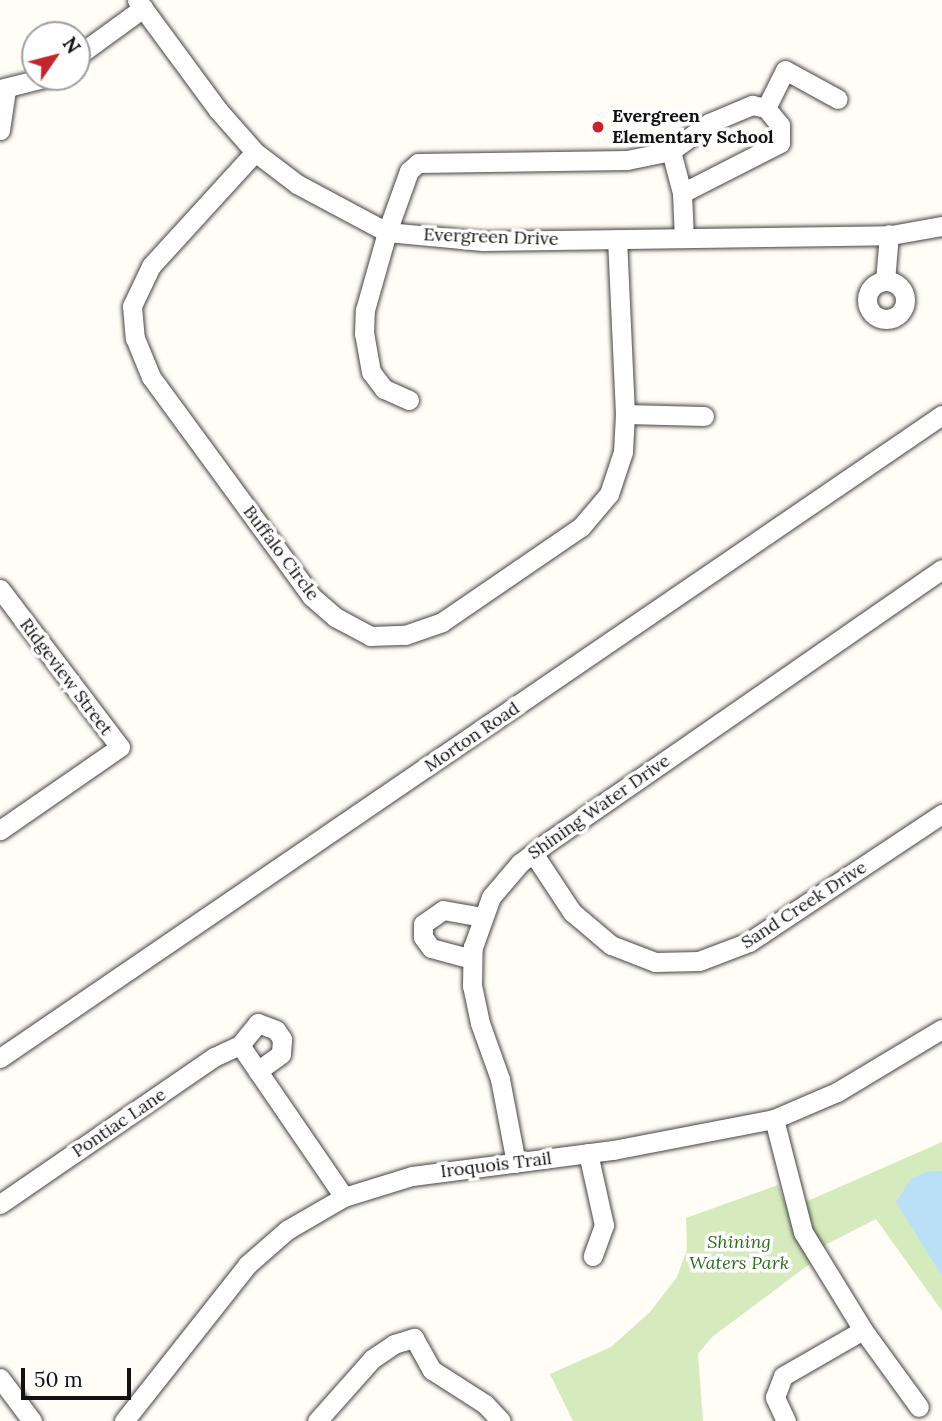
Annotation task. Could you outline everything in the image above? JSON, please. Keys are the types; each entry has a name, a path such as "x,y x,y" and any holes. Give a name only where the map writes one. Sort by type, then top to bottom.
{"street":[{"path":"91,44 140,4"},
{"name":"Evergreen Drive","path":"140,4 218,110 255,152 298,184 387,232 483,241 889,234 942,226"},
{"path":"766,108 785,70 838,99"},
{"path":"0,130 3,90 21,85"},
{"path":"410,401 384,388 371,372 364,344 365,310 387,232 409,171 418,163 627,160 671,152 709,123 752,105 766,108 780,125 780,143 682,193"},
{"name":"Buffalo Circle","path":"255,152 151,266 132,306 135,338 151,377 311,596 335,617 370,636 393,637 427,629 581,527 609,494 617,476 625,414 617,239"},
{"path":"671,152 682,193 684,238"},
{"path":"885,281 889,234"},
{"path":"625,414 704,416"},
{"name":"Morton Road","path":"0,1058 942,415"},
{"name":"Shining Water Drive","path":"516,1163 496,1062 474,1004 472,959 481,918 505,878 533,853 942,569"},
{"name":"Ridgeview Street","path":"0,589 120,747 0,830"},
{"name":"Sand Creek Drive","path":"533,853 572,912 605,941 655,962 699,961 749,942 942,814"},
{"path":"472,959 431,948 423,937 423,924 443,910 481,918"},
{"name":"Pontiac Lane","path":"0,1205 214,1057 240,1045 258,1023 276,1030 282,1040 281,1054 258,1072"},
{"name":"Iroquois Trail","path":"124,1421 247,1265 287,1230 344,1197 412,1176 588,1153 774,1119 837,1092 942,1029"},
{"path":"240,1045 344,1197"},
{"path":"774,1119 798,1221 863,1329 919,1406"},
{"path":"588,1153 604,1225 593,1256"},
{"path":"786,1421 775,1397 783,1376 863,1329"},
{"path":"317,1421 372,1359 394,1344 414,1338 432,1370 497,1419"},
{"path":"0,1378 32,1421"}],"green space":[{"name":"Shining Waters Park","path":"942,1142 942,1311 876,1219 823,1246 811,1263 712,1337 698,1354 703,1421 573,1421 550,1374 611,1347 650,1312 677,1277 687,1249 686,1218 778,1185 786,1206 803,1203"}],"water":[{"path":"929,1171 942,1171 942,1276 896,1202 912,1178"}],"place":[{"name":"Evergreen Elementary School","path":"598,127"}]}
